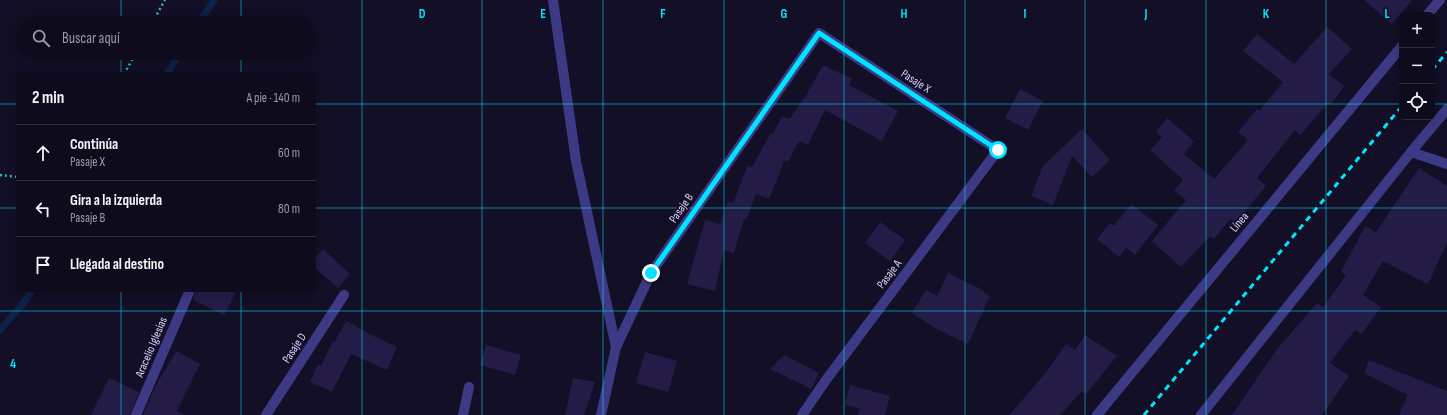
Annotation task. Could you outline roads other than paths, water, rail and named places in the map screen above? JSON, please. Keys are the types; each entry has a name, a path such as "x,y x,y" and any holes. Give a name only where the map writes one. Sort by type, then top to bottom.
{"street":[{"path":"553,0 576,161 616,347"},
{"path":"1430,12 1440,0"},
{"name":"Pasaje B","path":"601,415 616,347 651,273 819,33"},
{"name":"Pasaje X","path":"819,33 998,150"},
{"name":"Línea","path":"1097,415 1400,48"},
{"path":"1201,415 1447,109"},
{"name":"Pasaje A","path":"802,415 826,380 998,150"},
{"path":"1411,152 1447,164"},
{"name":"Aracelio Iglesias","path":"136,415 189,292"},
{"name":"Pasaje D","path":"266,415 344,295"},
{"path":"463,415 469,387"}],"waterway":[{"path":"204,16 214,0"},
{"path":"168,72 176,60"},
{"path":"0,330 26,300 31,292"}],"railway":[{"path":"1435,66 1447,52"},
{"path":"1144,415 1399,110"}]}
